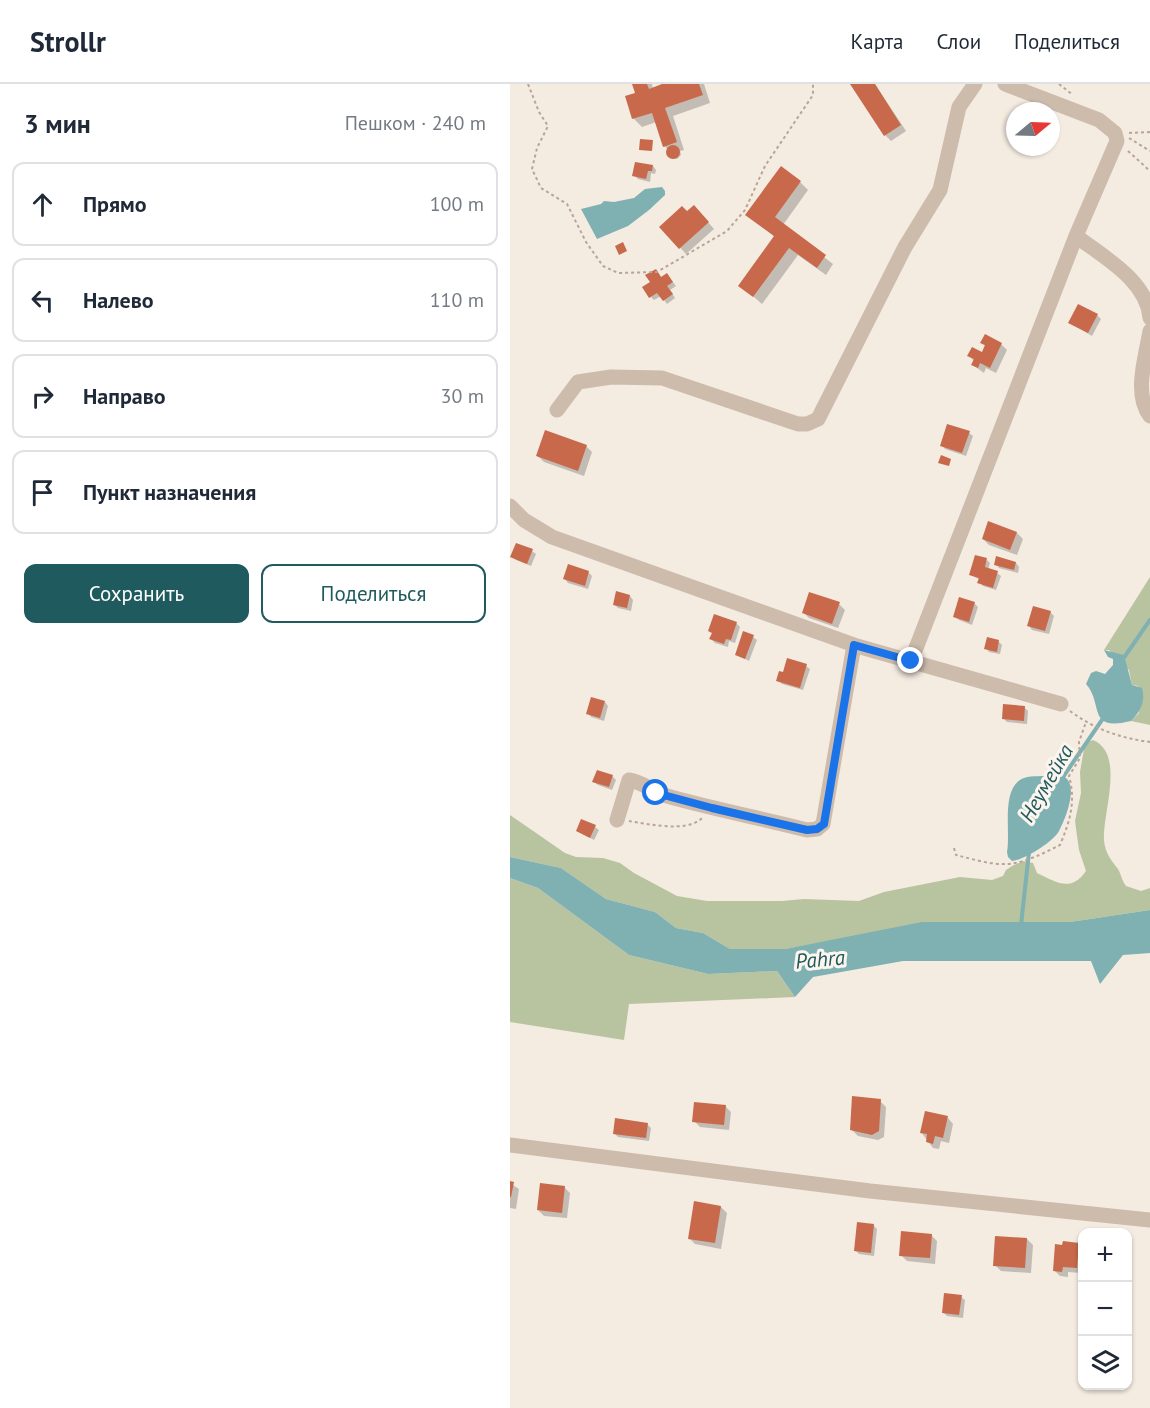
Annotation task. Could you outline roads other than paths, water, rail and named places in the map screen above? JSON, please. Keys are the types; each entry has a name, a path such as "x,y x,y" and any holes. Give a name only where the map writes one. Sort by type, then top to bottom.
{"street":[{"path":"557,410 578,382 611,377 662,378 798,424 807,424 818,419 904,247 940,190 959,107 975,84"},
{"path":"911,661 1116,137 1099,120 1005,84"},
{"path":"1076,236 1133,281 1150,311"},
{"path":"1150,331 1142,386 1146,410 1150,416"},
{"path":"510,506 524,520 552,537 854,645 1061,704"},
{"path":"617,820 629,780 639,781 656,793 807,830 817,829 824,824 854,645"},
{"path":"510,1145 870,1191 1150,1220"}],"water":[{"path":"662,187 665,195 649,210 628,226 597,239 581,209 601,204 604,201 614,202 634,198 645,189"},
{"path":"1104,650 1124,655 1132,685 1142,688 1141,706 1131,721 1108,723 1102,719 1086,684 1091,673 1096,671 1105,674 1113,665 1113,659 1108,657"},
{"path":"1052,775 1066,778 1071,789 1062,826 1045,845 1031,854 1012,861 1007,852 1008,811 1012,791 1024,778"},
{"name":"Pahra","path":"510,857 561,868 606,899 655,912 676,928 703,933 730,949 785,949 922,922 1070,922 1150,910 1150,953 1123,955 1100,984 1091,961 903,961 813,977 795,997 777,971 708,974 629,955 538,888 510,878"}],"waterway":[{"name":"Неумейка","path":"1123,659 1150,620"},
{"name":"Неумейка","path":"1061,780 1104,717"},
{"name":"Неумейка","path":"1021,925 1029,852"}]}
